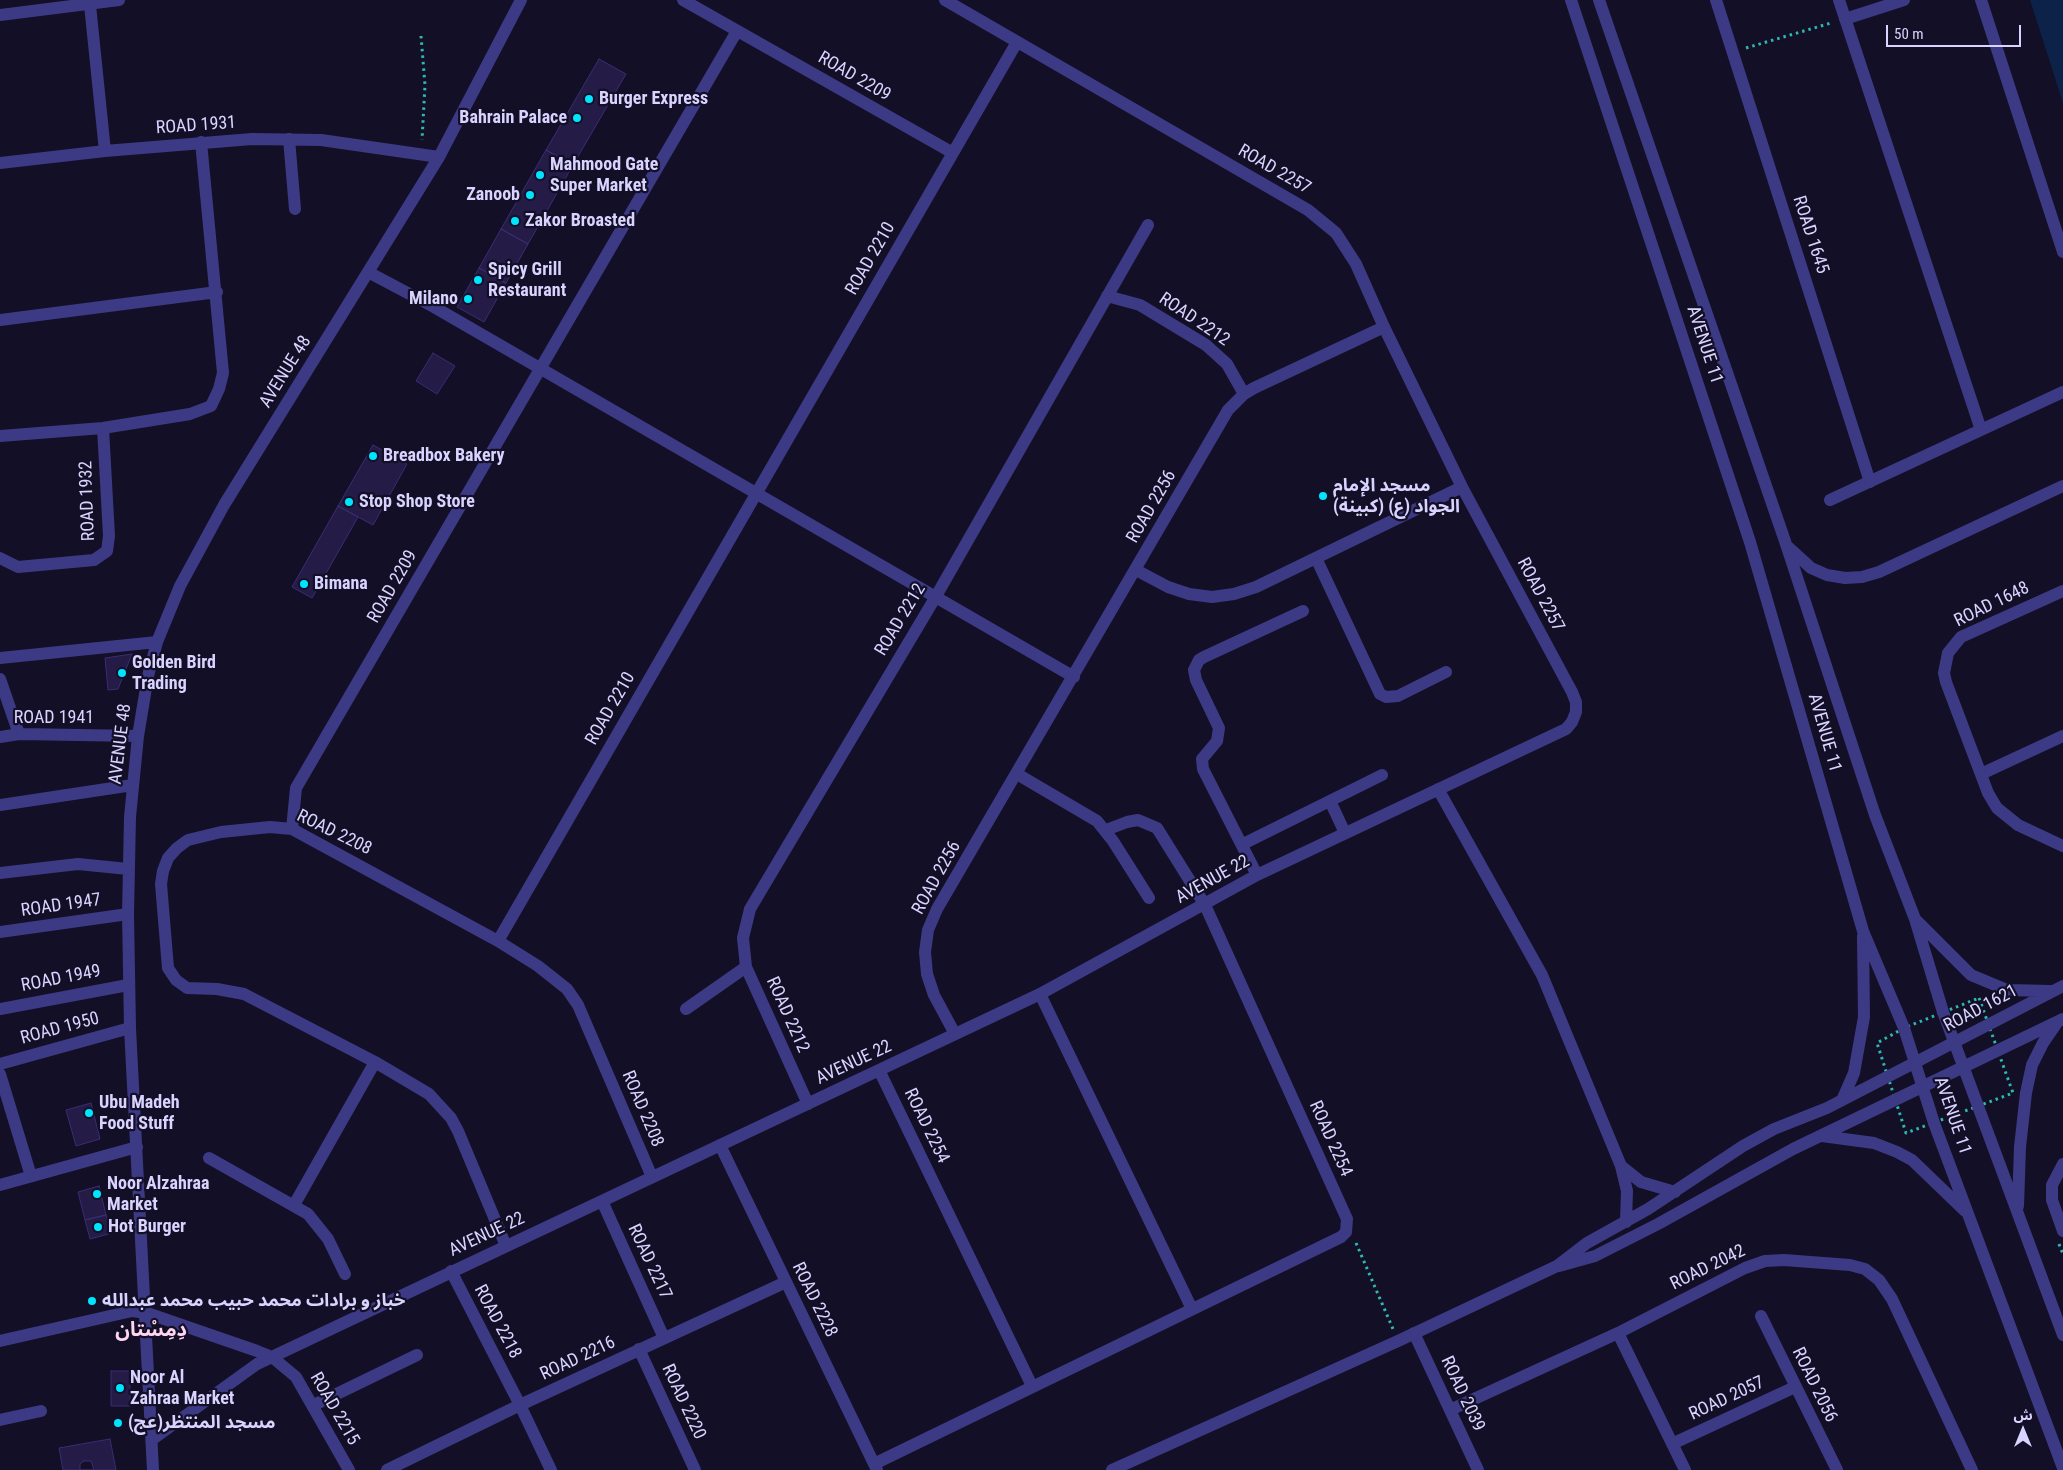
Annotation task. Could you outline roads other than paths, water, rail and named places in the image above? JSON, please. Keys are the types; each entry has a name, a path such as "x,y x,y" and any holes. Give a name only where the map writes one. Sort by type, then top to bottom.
{"street":[{"path":"0,15 119,0"},
{"name":"AVENUE 48","path":"154,1470 128,985 128,869 133,785 138,736 148,676 157,642 180,586 224,505 439,157 521,0"},
{"name":"ROAD 2209","path":"683,0 953,153"},
{"name":"ROAD 2257","path":"946,0 1323,220 1348,248 1384,327 1462,487 1572,692 1576,702 1576,712 1572,722"},
{"name":"AVENUE 11","path":"1571,0 1750,542 1863,931 1904,1028 1934,1123 2063,1468"},
{"name":"AVENUE 11","path":"1599,0 1786,544 1875,815 1915,919 1954,1043 2063,1335"},
{"name":"ROAD 1645","path":"1716,0 1870,482"},
{"path":"1839,0 1981,430"},
{"path":"1845,19 1904,0"},
{"path":"1980,0 2063,252"},
{"path":"90,5 105,151"},
{"name":"ROAD 2209","path":"292,829 296,788 737,31"},
{"name":"ROAD 2210","path":"498,941 1017,42"},
{"path":"289,139 295,209"},
{"name":"ROAD 1931","path":"0,163 201,142 289,139 321,140 439,157"},
{"path":"0,436 103,428 190,414 211,406 219,389 223,373 217,292 201,142"},
{"name":"ROAD 2212","path":"808,1104 746,967 743,938 750,909 935,598 1148,225"},
{"path":"368,272 434,307 1074,677"},
{"path":"0,320 217,292"},
{"name":"ROAD 2212","path":"1108,296 1140,305 1206,345 1227,364 1244,394"},
{"name":"ROAD 2256","path":"954,1034 934,995 927,974 925,952 928,930 937,909 1228,410 1244,394 1384,327"},
{"path":"1830,500 2063,392"},
{"name":"ROAD 1932","path":"0,558 18,567 94,560 107,551 109,536 103,428"},
{"path":"1786,544 1797,557 1819,571 1845,578 1862,577 1879,572 2063,486"},
{"path":"1136,570 1182,592 1212,597 1234,594 1256,587 1462,487"},
{"path":"1316,558 1380,694 1386,697 1398,696 1446,672"},
{"name":"ROAD 1648","path":"2063,591 1969,632 1961,637 1948,653 1945,662 1946,682 1992,801 2003,815 2018,825 2063,846"},
{"path":"1258,874 1203,769 1202,759 1217,741 1219,728 1196,680 1194,670 1199,660 1204,657 1303,611"},
{"path":"0,658 157,642"},
{"path":"0,679 18,734"},
{"name":"AVENUE 22","path":"153,1438 239,1374 272,1357 1040,994 1205,905 1258,874 1566,729 1572,722"},
{"name":"ROAD 1941","path":"0,737 18,734 138,736"},
{"path":"1981,774 2063,736"},
{"path":"1017,774 1086,814 1106,830 1149,898"},
{"path":"1243,844 1382,775"},
{"path":"0,805 133,785"},
{"path":"1438,789 1542,976 1621,1166 1626,1182 1626,1222"},
{"path":"1330,801 1344,833"},
{"path":"1106,830 1126,822 1138,820 1157,828 1205,905"},
{"name":"ROAD 2208","path":"506,1246 451,1118 429,1094 375,1062 244,994 218,989 187,988 176,980 168,968 161,884 165,864 177,848 188,840 222,832 270,827 292,829 498,941 554,977 567,989 578,1005 652,1177"},
{"path":"0,873 78,864 128,869"},
{"name":"ROAD 2254","path":"1192,1309 1341,1237 1346,1232 1348,1225 1205,905"},
{"name":"ROAD 1947","path":"0,932 128,914"},
{"path":"1915,919 1971,976 2007,990 2058,989"},
{"path":"1843,1098 1854,1073 1863,1026 1863,931"},
{"name":"ROAD 2212","path":"686,1008 746,967"},
{"name":"ROAD 1949","path":"0,1009 128,985"},
{"name":"ROAD 1621","path":"1557,1266 1587,1243 1675,1192 1743,1146 1774,1129 1915,1063 2058,989"},
{"path":"875,1467 1032,1386 1192,1309 1040,994"},
{"path":"1112,1470 1398,1341 1557,1266 1576,1262 1604,1252 1822,1136 2060,1020"},
{"path":"2018,1211 2020,1147 2026,1093 2032,1065 2043,1043 2060,1020"},
{"name":"ROAD 1950","path":"0,1064 130,1028"},
{"path":"294,1205 375,1062"},
{"name":"ROAD 2254","path":"879,1070 1032,1386"},
{"path":"0,1074 32,1176"},
{"path":"1822,1136 1874,1143 1912,1160 1968,1215"},
{"name":"ROAD 2228","path":"720,1146 875,1467"},
{"path":"0,1185 136,1147"},
{"path":"209,1158 294,1205 319,1225 345,1274"},
{"path":"2059,1233 2052,1200 2052,1184 2063,1164"},
{"path":"1621,1166 1640,1182 1675,1192"},
{"name":"ROAD 2217","path":"602,1201 664,1338"},
{"name":"ROAD 2042","path":"1450,1410 1618,1333 1744,1268 1765,1261 1850,1265 1866,1269 1880,1280 1892,1300 1972,1470"},
{"name":"ROAD 2218","path":"451,1272 520,1405 551,1470"},
{"name":"ROAD 2216","path":"387,1470 520,1405 786,1282"},
{"name":"ROAD 2215","path":"0,1341 132,1311 147,1313 272,1357 296,1377 314,1405 348,1470"},
{"name":"ROAD 2056","path":"1761,1316 1837,1470"},
{"name":"ROAD 2039","path":"1414,1333 1478,1470"},
{"path":"1618,1333 1686,1470"},
{"name":"ROAD 2220","path":"640,1350 695,1470"},
{"path":"314,1405 417,1355"},
{"name":"ROAD 2057","path":"1674,1443 1795,1387"},
{"path":"0,1420 41,1411"}],"water":[{"path":"2030,0 2063,0 2063,103"}],"place":[{"name":"Burger Express","path":"589,99"},
{"name":"Bahrain Palace","path":"577,118"},
{"name":"Mahmood Gate Super Market","path":"540,175"},
{"name":"Zanoob","path":"530,195"},
{"name":"Zakor Broasted","path":"515,221"},
{"name":"Spicy Grill Restaurant","path":"478,280"},
{"name":"Milano","path":"468,299"},
{"name":"Breadbox Bakery","path":"373,456"},
{"name":"مسجد الإمام الجواد (ع) (كبينة)","path":"1323,496"},
{"name":"Stop Shop Store","path":"349,502"},
{"name":"Bimana","path":"304,584"},
{"name":"Golden Bird Trading","path":"122,673"},
{"name":"Ubu Madeh Food Stuff","path":"89,1113"},
{"name":"Noor Alzahraa Market","path":"97,1194"},
{"name":"Hot Burger","path":"98,1227"},
{"name":"خباز و برادات محمد حبيب محمد عبدالله","path":"92,1301"},
{"name":"Noor Al Zahraa Market","path":"120,1388"},
{"name":"مسجد المنتظر(عج)","path":"118,1423"}],"district":[{"name":"دِمِسْتان","path":"151,1331"}]}
